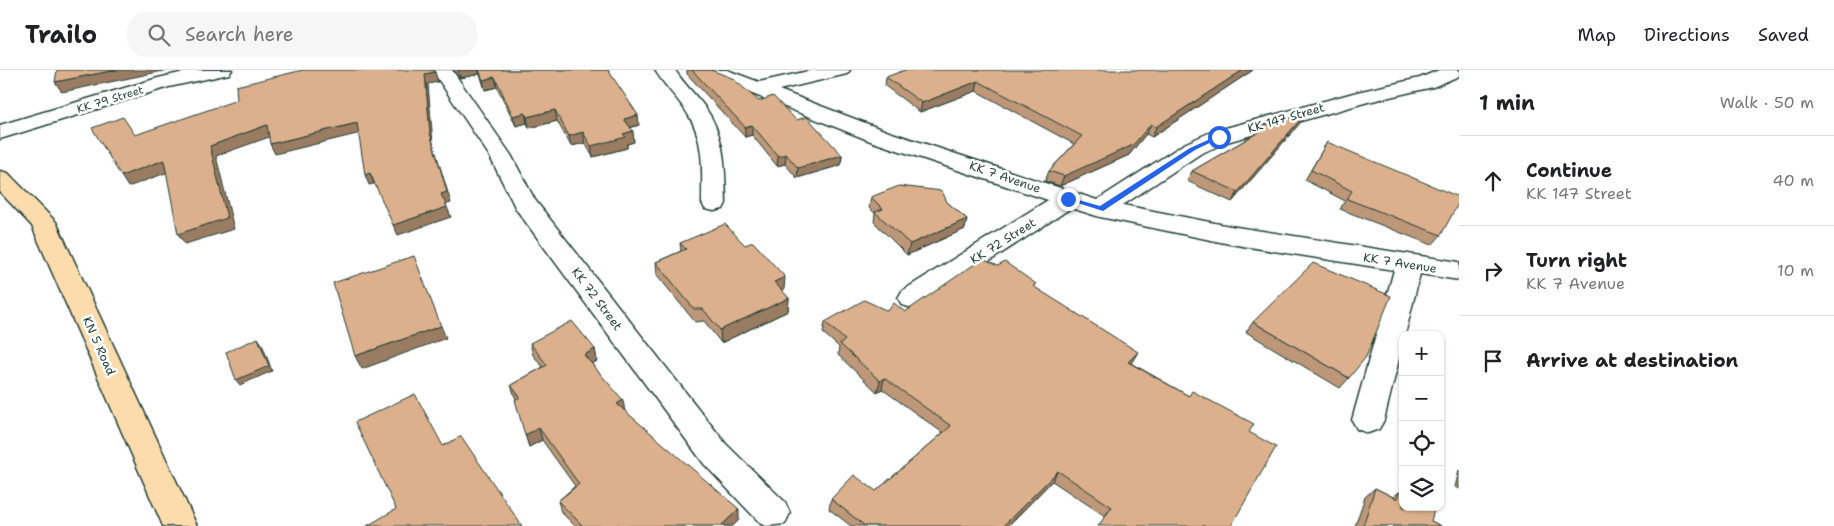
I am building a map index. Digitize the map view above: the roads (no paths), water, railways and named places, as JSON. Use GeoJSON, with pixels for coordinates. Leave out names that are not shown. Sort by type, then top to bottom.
{"type":"FeatureCollection","features":[{"type":"Feature","properties":{"kind":"main road","name":"KN 5 Road"},"geometry":{"type":"LineString","coordinates":[[0,178],[43,222],[180,526]]}},
{"type":"Feature","properties":{"kind":"street","name":"KK 79 Street"},"geometry":{"type":"LineString","coordinates":[[0,132],[165,82],[222,70]]}},
{"type":"Feature","properties":{"kind":"street","name":"KK 72 Street"},"geometry":{"type":"LineString","coordinates":[[442,70],[500,155],[525,203],[715,454],[773,513]]}},
{"type":"Feature","properties":{"kind":"street"},"geometry":{"type":"LineString","coordinates":[[665,70],[700,116],[709,135],[713,149],[714,203]]}},
{"type":"Feature","properties":{"kind":"street","name":"KK 7 Avenue"},"geometry":{"type":"LineString","coordinates":[[709,70],[881,137],[1100,209],[1230,235],[1409,265],[1459,271]]}},
{"type":"Feature","properties":{"kind":"street"},"geometry":{"type":"LineString","coordinates":[[757,89],[840,70]]}},
{"type":"Feature","properties":{"kind":"street","name":"KK 147 Street"},"geometry":{"type":"LineString","coordinates":[[1100,209],[1192,149],[1219,137],[1364,96],[1426,83],[1457,70]]}},
{"type":"Feature","properties":{"kind":"street","name":"KK 72 Street"},"geometry":{"type":"LineString","coordinates":[[912,298],[1068,199]]}},
{"type":"Feature","properties":{"kind":"street"},"geometry":{"type":"LineString","coordinates":[[1368,420],[1409,265]]}}]}
